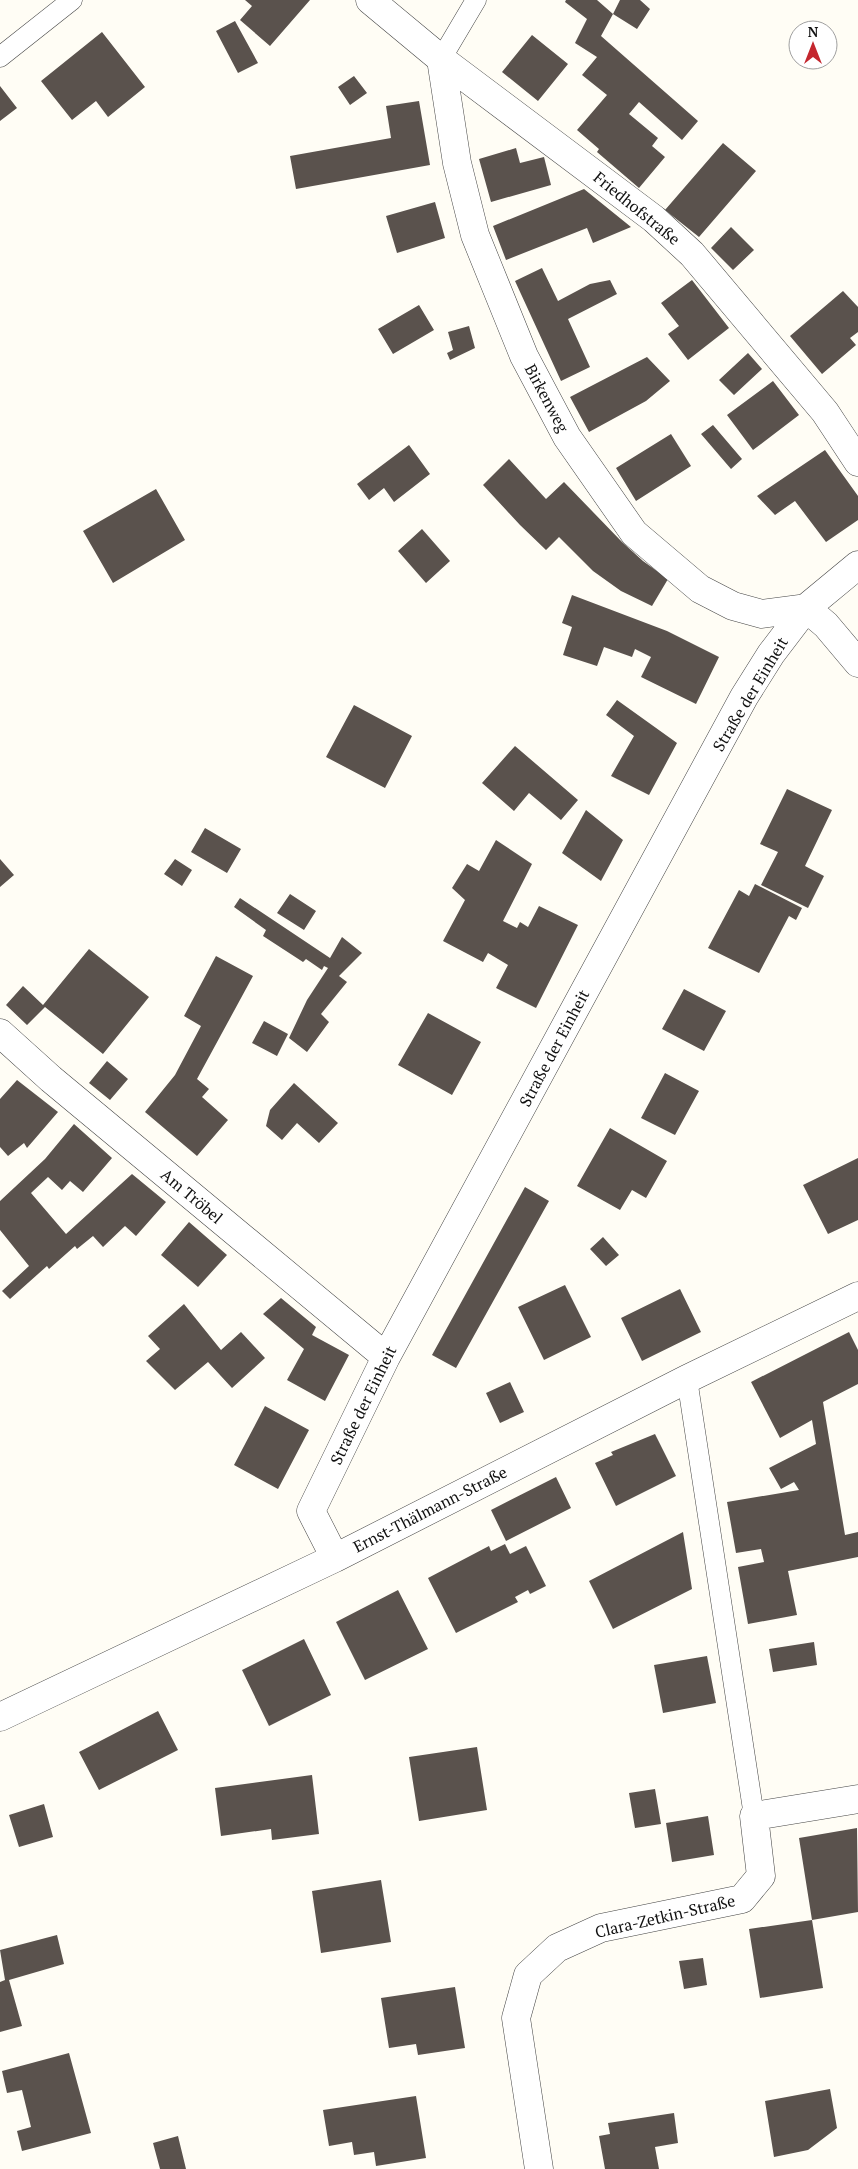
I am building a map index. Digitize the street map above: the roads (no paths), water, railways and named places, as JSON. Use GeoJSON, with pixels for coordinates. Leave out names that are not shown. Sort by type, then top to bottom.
{"type":"FeatureCollection","features":[{"type":"Feature","properties":{"kind":"street","name":"Friedhofstraße"},"geometry":{"type":"LineString","coordinates":[[370,0],[441,59],[654,219],[692,254],[825,412],[858,462]]}},
{"type":"Feature","properties":{"kind":"street","name":"Birkenweg"},"geometry":{"type":"LineString","coordinates":[[441,59],[457,164],[475,235],[524,356],[572,444],[634,532],[700,589],[734,606],[762,614],[806,608]]}},
{"type":"Feature","properties":{"kind":"street","name":"Straße der Einheit"},"geometry":{"type":"LineString","coordinates":[[335,1558],[311,1511],[386,1356],[744,697],[771,654],[806,608],[858,565]]}},
{"type":"Feature","properties":{"kind":"street"},"geometry":{"type":"LineString","coordinates":[[806,608],[826,625],[858,663]]}},
{"type":"Feature","properties":{"kind":"street","name":"Am Tröbel"},"geometry":{"type":"LineString","coordinates":[[0,1033],[51,1079],[386,1356]]}},
{"type":"Feature","properties":{"kind":"street","name":"Ernst-Thälmann-Straße"},"geometry":{"type":"LineString","coordinates":[[0,1717],[335,1558],[687,1379],[858,1296]]}},
{"type":"Feature","properties":{"kind":"street"},"geometry":{"type":"LineString","coordinates":[[754,1816],[858,1799]]}},
{"type":"Feature","properties":{"kind":"street","name":"Clara-Zetkin-Straße"},"geometry":{"type":"LineString","coordinates":[[539,2169],[516,2018],[528,1976],[557,1948],[601,1928],[742,1899],[761,1876],[754,1816]]}},
{"type":"Feature","properties":{"kind":"lane"},"geometry":{"type":"LineString","coordinates":[[0,57],[72,0]]}},
{"type":"Feature","properties":{"kind":"lane"},"geometry":{"type":"LineString","coordinates":[[441,59],[476,0]]}},
{"type":"Feature","properties":{"kind":"lane"},"geometry":{"type":"LineString","coordinates":[[687,1379],[754,1816]]}}]}
